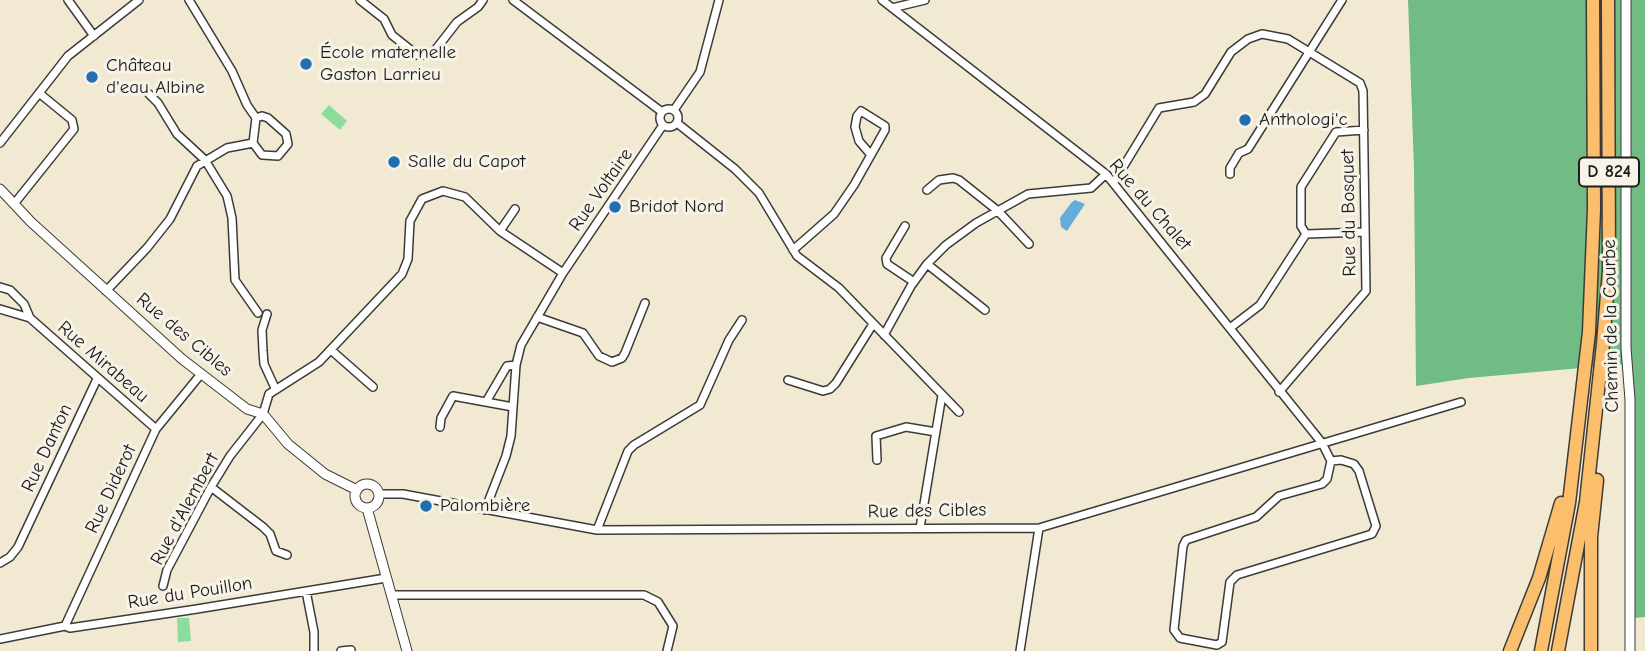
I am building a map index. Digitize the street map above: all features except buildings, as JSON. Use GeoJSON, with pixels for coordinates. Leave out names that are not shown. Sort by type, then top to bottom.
{"type":"FeatureCollection","features":[{"type":"Feature","properties":{"kind":"highway","name":"D 824"},"geometry":{"type":"LineString","coordinates":[[1541,651],[1567,516],[1588,337],[1594,209],[1592,0]]}},
{"type":"Feature","properties":{"kind":"highway","name":"D 824"},"geometry":{"type":"LineString","coordinates":[[1558,651],[1586,502],[1599,394],[1609,270],[1608,0]]}},
{"type":"Feature","properties":{"kind":"highway"},"geometry":{"type":"LineString","coordinates":[[1591,651],[1591,537],[1608,370],[1609,270]]}},
{"type":"Feature","properties":{"kind":"highway"},"geometry":{"type":"LineString","coordinates":[[1510,651],[1539,578],[1558,517],[1588,337]]}},
{"type":"Feature","properties":{"kind":"street"},"geometry":{"type":"LineString","coordinates":[[68,0],[94,36]]}},
{"type":"Feature","properties":{"kind":"street"},"geometry":{"type":"LineString","coordinates":[[0,144],[68,56],[139,0]]}},
{"type":"Feature","properties":{"kind":"street"},"geometry":{"type":"LineString","coordinates":[[189,0],[232,71],[247,105],[256,118],[253,143],[262,155],[278,156],[288,144],[286,134],[268,118],[256,118]]}},
{"type":"Feature","properties":{"kind":"street"},"geometry":{"type":"LineString","coordinates":[[360,0],[384,19],[392,35],[417,55],[429,55],[457,22],[478,8],[483,0]]}},
{"type":"Feature","properties":{"kind":"street"},"geometry":{"type":"LineString","coordinates":[[513,0],[662,112]]}},
{"type":"Feature","properties":{"kind":"street"},"geometry":{"type":"LineString","coordinates":[[674,110],[700,72],[719,0]]}},
{"type":"Feature","properties":{"kind":"street","name":"Rue du Chalet"},"geometry":{"type":"LineString","coordinates":[[882,0],[1070,144],[1114,182],[1322,443],[1331,461]]}},
{"type":"Feature","properties":{"kind":"street"},"geometry":{"type":"LineString","coordinates":[[892,8],[925,0]]}},
{"type":"Feature","properties":{"kind":"street"},"geometry":{"type":"LineString","coordinates":[[1230,174],[1230,168],[1239,153],[1248,149],[1342,0]]}},
{"type":"Feature","properties":{"kind":"street","name":"Chemin de la Courbe"},"geometry":{"type":"LineString","coordinates":[[1626,0],[1626,348],[1630,400],[1630,651]]}},
{"type":"Feature","properties":{"kind":"street","name":"Rue du Bosquet"},"geometry":{"type":"LineString","coordinates":[[1114,182],[1159,108],[1194,102],[1205,94],[1231,52],[1248,39],[1262,34],[1288,38],[1360,83],[1363,92],[1366,291],[1279,391]]}},
{"type":"Feature","properties":{"kind":"street"},"geometry":{"type":"LineString","coordinates":[[14,204],[74,129],[72,120],[39,93]]}},
{"type":"Feature","properties":{"kind":"street"},"geometry":{"type":"LineString","coordinates":[[149,94],[158,103],[177,134],[205,160],[227,196],[232,218],[235,280],[258,313]]}},
{"type":"Feature","properties":{"kind":"street"},"geometry":{"type":"LineString","coordinates":[[674,110],[678,116],[677,123],[670,127],[663,125],[660,118],[662,112],[674,110]]}},
{"type":"Feature","properties":{"kind":"street"},"geometry":{"type":"LineString","coordinates":[[793,250],[834,214],[871,155],[885,130],[885,126],[861,111],[855,127],[859,141],[871,155]]}},
{"type":"Feature","properties":{"kind":"street"},"geometry":{"type":"LineString","coordinates":[[677,123],[735,169],[759,193],[797,256],[839,288],[959,412]]}},
{"type":"Feature","properties":{"kind":"street","name":"Rue Voltaire"},"geometry":{"type":"LineString","coordinates":[[485,510],[511,436],[516,365],[521,345],[563,273],[663,125]]}},
{"type":"Feature","properties":{"kind":"street"},"geometry":{"type":"LineString","coordinates":[[1306,234],[1301,226],[1301,187],[1336,132],[1364,130]]}},
{"type":"Feature","properties":{"kind":"street"},"geometry":{"type":"LineString","coordinates":[[106,291],[170,219],[188,179],[197,166],[227,148],[253,143]]}},
{"type":"Feature","properties":{"kind":"street"},"geometry":{"type":"LineString","coordinates":[[884,335],[927,264],[946,245],[976,223],[1028,194],[1091,188],[1106,174]]}},
{"type":"Feature","properties":{"kind":"street"},"geometry":{"type":"LineString","coordinates":[[927,190],[939,180],[953,178],[998,211],[1029,244]]}},
{"type":"Feature","properties":{"kind":"street","name":"Rue des Cibles"},"geometry":{"type":"LineString","coordinates":[[0,189],[106,291],[201,374],[247,409],[263,414],[288,444],[311,464],[325,474],[357,489]]}},
{"type":"Feature","properties":{"kind":"street"},"geometry":{"type":"LineString","coordinates":[[267,314],[262,330],[264,364],[275,388],[319,362],[402,274],[408,259],[410,220],[422,199],[443,191],[465,197],[499,231],[563,273]]}},
{"type":"Feature","properties":{"kind":"street"},"geometry":{"type":"LineString","coordinates":[[499,231],[515,209]]}},
{"type":"Feature","properties":{"kind":"street"},"geometry":{"type":"LineString","coordinates":[[905,226],[886,258],[887,264],[914,282]]}},
{"type":"Feature","properties":{"kind":"street"},"geometry":{"type":"LineString","coordinates":[[1306,234],[1365,232]]}},
{"type":"Feature","properties":{"kind":"street"},"geometry":{"type":"LineString","coordinates":[[1230,328],[1260,305],[1306,234]]}},
{"type":"Feature","properties":{"kind":"street"},"geometry":{"type":"LineString","coordinates":[[927,264],[985,310]]}},
{"type":"Feature","properties":{"kind":"street","name":"Rue Mirabeau"},"geometry":{"type":"LineString","coordinates":[[0,287],[10,290],[24,304],[30,318],[156,429]]}},
{"type":"Feature","properties":{"kind":"street"},"geometry":{"type":"LineString","coordinates":[[537,317],[583,333],[599,356],[612,362],[622,358],[625,353],[646,303]]}},
{"type":"Feature","properties":{"kind":"street","name":"Rue Mirabeau"},"geometry":{"type":"LineString","coordinates":[[0,309],[30,318]]}},
{"type":"Feature","properties":{"kind":"street"},"geometry":{"type":"LineString","coordinates":[[597,530],[628,451],[700,405],[729,340],[742,320]]}},
{"type":"Feature","properties":{"kind":"street"},"geometry":{"type":"LineString","coordinates":[[788,380],[823,391],[830,389],[873,324]]}},
{"type":"Feature","properties":{"kind":"street"},"geometry":{"type":"LineString","coordinates":[[331,350],[373,387]]}},
{"type":"Feature","properties":{"kind":"street","name":"Rue Voltaire"},"geometry":{"type":"LineString","coordinates":[[486,402],[507,366],[516,365]]}},
{"type":"Feature","properties":{"kind":"street","name":"Rue Diderot"},"geometry":{"type":"LineString","coordinates":[[65,626],[156,429],[201,374]]}},
{"type":"Feature","properties":{"kind":"street","name":"Rue Danton"},"geometry":{"type":"LineString","coordinates":[[0,563],[10,557],[18,547],[97,379]]}},
{"type":"Feature","properties":{"kind":"street","name":"Rue d'Alembert"},"geometry":{"type":"LineString","coordinates":[[163,586],[167,570],[211,487],[230,456],[263,414],[268,396],[275,388]]}},
{"type":"Feature","properties":{"kind":"street"},"geometry":{"type":"LineString","coordinates":[[919,528],[942,395]]}},
{"type":"Feature","properties":{"kind":"street"},"geometry":{"type":"LineString","coordinates":[[440,427],[441,418],[453,396],[513,407]]}},
{"type":"Feature","properties":{"kind":"street","name":"Rue des Cibles"},"geometry":{"type":"LineString","coordinates":[[379,494],[402,494],[597,530],[1038,528],[1461,402]]}},
{"type":"Feature","properties":{"kind":"street"},"geometry":{"type":"LineString","coordinates":[[877,460],[876,436],[906,427],[936,432]]}},
{"type":"Feature","properties":{"kind":"street"},"geometry":{"type":"LineString","coordinates":[[1341,460],[1354,464],[1359,471],[1376,526],[1372,534],[1237,575],[1230,582],[1222,642],[1217,645],[1180,638],[1174,630],[1183,546],[1186,540],[1256,517],[1279,496],[1322,484],[1327,479],[1331,461],[1341,460]]}},
{"type":"Feature","properties":{"kind":"street"},"geometry":{"type":"LineString","coordinates":[[367,508],[377,502],[379,494],[370,485],[363,485],[357,489],[356,502],[367,508],[407,651]]}},
{"type":"Feature","properties":{"kind":"street"},"geometry":{"type":"LineString","coordinates":[[211,487],[263,527],[270,534],[276,551],[287,555]]}},
{"type":"Feature","properties":{"kind":"street"},"geometry":{"type":"LineString","coordinates":[[1020,651],[1038,528]]}},
{"type":"Feature","properties":{"kind":"street","name":"Rue du Pouillon"},"geometry":{"type":"LineString","coordinates":[[0,639],[65,626],[70,628],[386,578]]}},
{"type":"Feature","properties":{"kind":"street"},"geometry":{"type":"LineString","coordinates":[[306,591],[314,632],[314,651]]}},
{"type":"Feature","properties":{"kind":"street"},"geometry":{"type":"LineString","coordinates":[[392,595],[643,595],[658,602],[673,626],[667,651]]}},
{"type":"Feature","properties":{"kind":"street"},"geometry":{"type":"LineString","coordinates":[[341,651],[351,650]]}},
{"type":"Feature","properties":{"kind":"green space"},"geometry":{"type":"Polygon","coordinates":[[[1408,0],[1645,0],[1645,617],[1635,618],[1628,484],[1626,364],[1469,378],[1416,386],[1414,169],[1408,0]]]}},
{"type":"Feature","properties":{"kind":"green space"},"geometry":{"type":"Polygon","coordinates":[[[329,105],[347,121],[340,130],[321,114],[329,105]]]}},
{"type":"Feature","properties":{"kind":"green space"},"geometry":{"type":"Polygon","coordinates":[[[177,618],[189,618],[191,641],[178,642],[177,618]]]}},
{"type":"Feature","properties":{"kind":"water"},"geometry":{"type":"Polygon","coordinates":[[[1075,200],[1085,204],[1067,231],[1061,227],[1060,218],[1075,200]]]}},
{"type":"Feature","properties":{"kind":"place","name":"École maternelle Gaston Larrieu"},"geometry":{"type":"Point","coordinates":[306,64]}},
{"type":"Feature","properties":{"kind":"place","name":"Château d'eau Albine"},"geometry":{"type":"Point","coordinates":[92,77]}},
{"type":"Feature","properties":{"kind":"place","name":"Anthologi'c"},"geometry":{"type":"Point","coordinates":[1245,120]}},
{"type":"Feature","properties":{"kind":"place","name":"Salle du Capot"},"geometry":{"type":"Point","coordinates":[394,162]}},
{"type":"Feature","properties":{"kind":"place","name":"Bridot Nord"},"geometry":{"type":"Point","coordinates":[615,207]}},
{"type":"Feature","properties":{"kind":"place","name":"Palombière"},"geometry":{"type":"Point","coordinates":[426,506]}}]}
